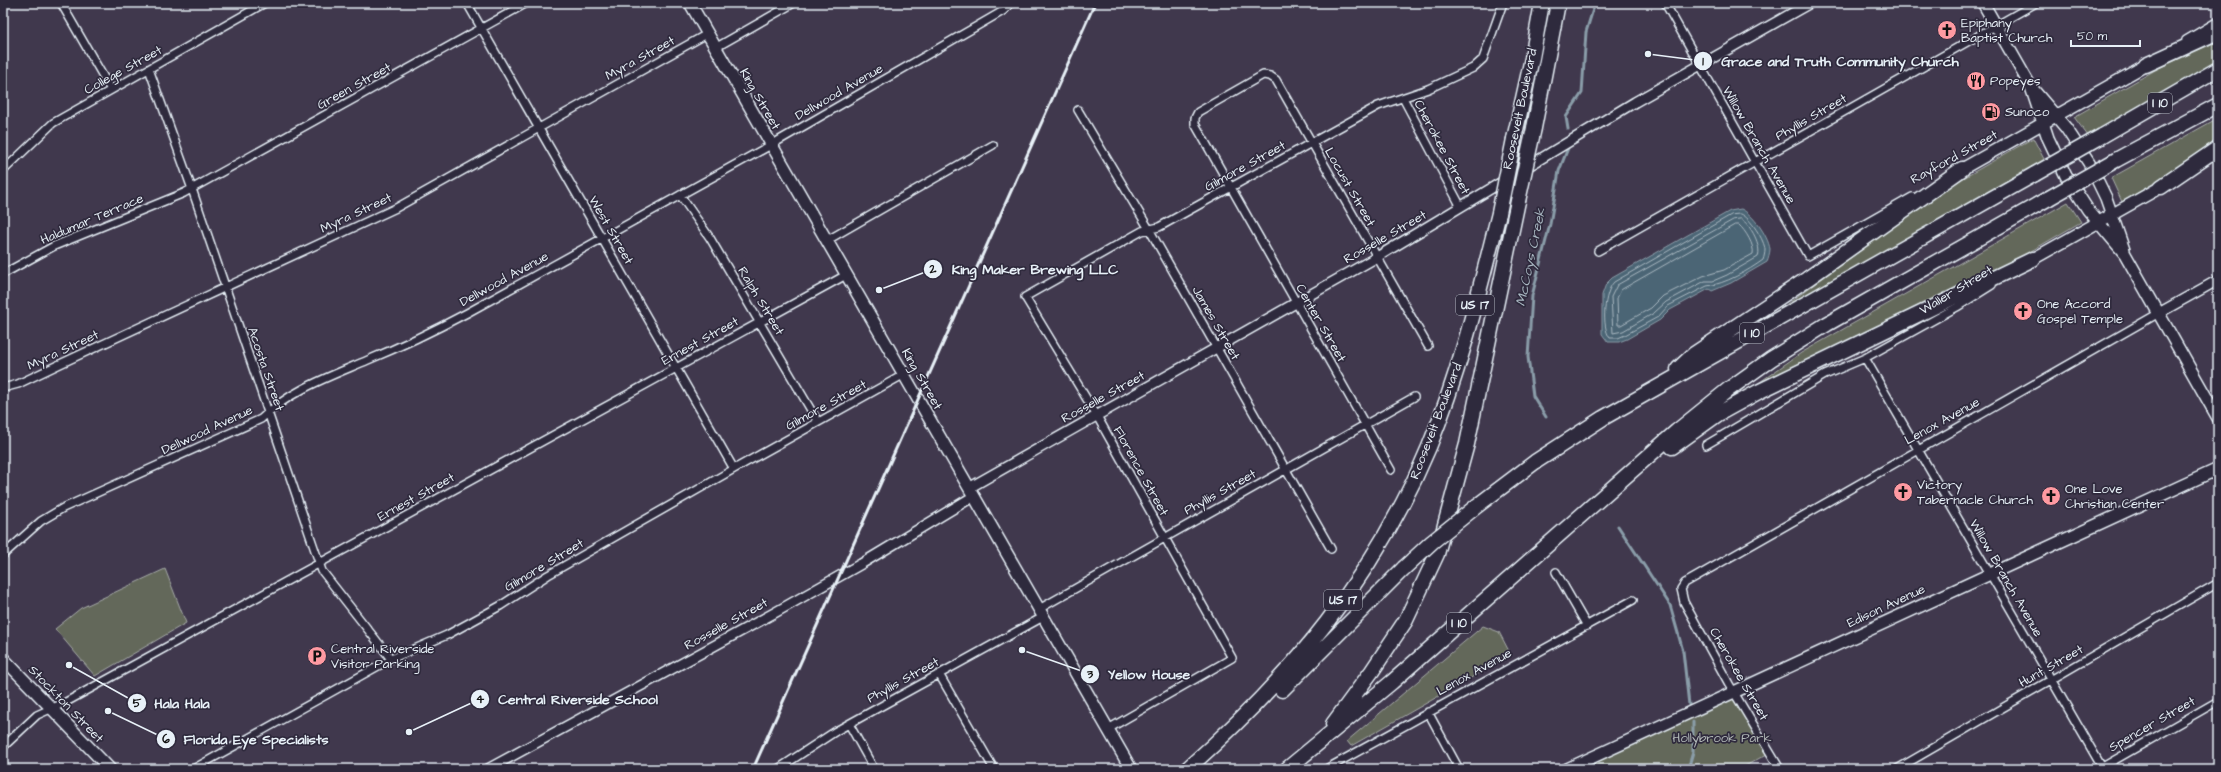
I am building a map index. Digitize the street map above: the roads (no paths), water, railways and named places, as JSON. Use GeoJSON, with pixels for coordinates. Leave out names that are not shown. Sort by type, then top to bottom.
{"type":"FeatureCollection","features":[{"type":"Feature","properties":{"kind":"highway","name":"Roosevelt Boulevard"},"geometry":{"type":"LineString","coordinates":[[1188,769],[1245,716],[1290,668],[1336,610],[1387,533],[1429,447],[1448,396],[1476,302],[1499,212],[1532,58],[1542,3]]}},
{"type":"Feature","properties":{"kind":"highway","name":"Roosevelt Boulevard"},"geometry":{"type":"LineString","coordinates":[[1313,747],[1372,671],[1406,620],[1437,554],[1467,444],[1534,128],[1558,3]]}},
{"type":"Feature","properties":{"kind":"highway"},"geometry":{"type":"LineString","coordinates":[[2146,65],[2218,32]]}},
{"type":"Feature","properties":{"kind":"highway","name":"I 10"},"geometry":{"type":"LineString","coordinates":[[1191,769],[1225,742],[1274,698],[1404,568],[1442,534],[1535,462],[1603,418],[1658,386],[2035,174],[2218,69]]}},
{"type":"Feature","properties":{"kind":"highway","name":"I 10"},"geometry":{"type":"LineString","coordinates":[[1287,769],[1392,682],[1703,408],[1771,359],[1827,324],[2116,160],[2218,105]]}},
{"type":"Feature","properties":{"kind":"highway"},"geometry":{"type":"LineString","coordinates":[[2160,187],[2218,148]]}},
{"type":"Feature","properties":{"kind":"highway"},"geometry":{"type":"LineString","coordinates":[[1658,386],[1694,354],[1807,279],[1962,169]]}},
{"type":"Feature","properties":{"kind":"highway"},"geometry":{"type":"LineString","coordinates":[[1603,496],[1692,432],[1758,392],[2032,259]]}},
{"type":"Feature","properties":{"kind":"main road","name":"King Street"},"geometry":{"type":"LineString","coordinates":[[690,3],[903,376],[972,492],[1131,769]]}},
{"type":"Feature","properties":{"kind":"main road"},"geometry":{"type":"LineString","coordinates":[[1982,3],[2031,86],[2056,115],[2089,163],[2112,214],[2125,254]]}},
{"type":"Feature","properties":{"kind":"main road","name":"Rayford Street"},"geometry":{"type":"LineString","coordinates":[[1962,169],[2146,65]]}},
{"type":"Feature","properties":{"kind":"main road"},"geometry":{"type":"LineString","coordinates":[[2031,86],[2042,124],[2066,176],[2098,222],[2125,254],[2216,411]]}},
{"type":"Feature","properties":{"kind":"main road","name":"Waller Street"},"geometry":{"type":"LineString","coordinates":[[2032,259],[2160,187]]}},
{"type":"Feature","properties":{"kind":"main road","name":"Edison Avenue"},"geometry":{"type":"LineString","coordinates":[[1567,769],[2218,469]]}},
{"type":"Feature","properties":{"kind":"main road","name":"Stockton Street"},"geometry":{"type":"LineString","coordinates":[[3,658],[110,769]]}},
{"type":"Feature","properties":{"kind":"street"},"geometry":{"type":"LineString","coordinates":[[61,3],[111,90]]}},
{"type":"Feature","properties":{"kind":"street","name":"College Street"},"geometry":{"type":"LineString","coordinates":[[3,171],[53,123],[265,3]]}},
{"type":"Feature","properties":{"kind":"street","name":"West Street"},"geometry":{"type":"LineString","coordinates":[[467,3],[734,469]]}},
{"type":"Feature","properties":{"kind":"street","name":"Green Street"},"geometry":{"type":"LineString","coordinates":[[192,189],[528,3]]}},
{"type":"Feature","properties":{"kind":"street"},"geometry":{"type":"LineString","coordinates":[[715,48],[794,3]]}},
{"type":"Feature","properties":{"kind":"street","name":"Gilmore Street"},"geometry":{"type":"LineString","coordinates":[[1025,297],[1142,231],[1159,227],[1378,106],[1435,86],[1473,68],[1480,63],[1503,3]]}},
{"type":"Feature","properties":{"kind":"street","name":"Willow Branch Avenue"},"geometry":{"type":"LineString","coordinates":[[1665,3],[1808,256]]}},
{"type":"Feature","properties":{"kind":"street","name":"Rosselle Street"},"geometry":{"type":"LineString","coordinates":[[493,768],[776,612],[1097,416],[1296,304],[1635,102],[1810,3]]}},
{"type":"Feature","properties":{"kind":"street","name":"Phyllis Street"},"geometry":{"type":"LineString","coordinates":[[1598,251],[2036,3]]}},
{"type":"Feature","properties":{"kind":"street","name":"Dellwood Avenue"},"geometry":{"type":"LineString","coordinates":[[3,556],[46,518],[261,419],[277,404],[316,383],[422,337],[771,145],[1011,4]]}},
{"type":"Feature","properties":{"kind":"street","name":"Rayford Street"},"geometry":{"type":"LineString","coordinates":[[2146,65],[2218,21]]}},
{"type":"Feature","properties":{"kind":"street","name":"Myra Street"},"geometry":{"type":"LineString","coordinates":[[3,388],[18,384],[396,208],[707,34]]}},
{"type":"Feature","properties":{"kind":"street","name":"Acosta Street"},"geometry":{"type":"LineString","coordinates":[[149,69],[269,411],[322,572],[392,659]]}},
{"type":"Feature","properties":{"kind":"street","name":"Center Street"},"geometry":{"type":"LineString","coordinates":[[1276,80],[1270,76],[1263,76],[1198,112],[1194,118],[1195,124],[1391,470]]}},
{"type":"Feature","properties":{"kind":"street","name":"Locust Street"},"geometry":{"type":"LineString","coordinates":[[1276,80],[1428,346]]}},
{"type":"Feature","properties":{"kind":"street","name":"Cherokee Street"},"geometry":{"type":"LineString","coordinates":[[1402,98],[1461,207]]}},
{"type":"Feature","properties":{"kind":"street","name":"James Street"},"geometry":{"type":"LineString","coordinates":[[1078,110],[1149,229],[1331,549]]}},
{"type":"Feature","properties":{"kind":"street"},"geometry":{"type":"LineString","coordinates":[[826,241],[993,145]]}},
{"type":"Feature","properties":{"kind":"street","name":"Waller Street"},"geometry":{"type":"LineString","coordinates":[[2160,187],[2218,157]]}},
{"type":"Feature","properties":{"kind":"street","name":"Rayford Street"},"geometry":{"type":"LineString","coordinates":[[1808,256],[1962,169]]}},
{"type":"Feature","properties":{"kind":"street","name":"Haldumar Terrace"},"geometry":{"type":"LineString","coordinates":[[3,274],[54,246],[192,189]]}},
{"type":"Feature","properties":{"kind":"street","name":"Ralph Street"},"geometry":{"type":"LineString","coordinates":[[680,195],[710,238],[818,422]]}},
{"type":"Feature","properties":{"kind":"street","name":"Waller Street"},"geometry":{"type":"LineString","coordinates":[[1706,445],[1825,375],[1865,358],[1962,305],[2032,259]]}},
{"type":"Feature","properties":{"kind":"street","name":"Ernest Street"},"geometry":{"type":"LineString","coordinates":[[3,746],[37,715],[52,709],[846,275]]}},
{"type":"Feature","properties":{"kind":"street","name":"Lenox Avenue"},"geometry":{"type":"LineString","coordinates":[[1681,589],[1685,583],[1693,578],[2218,280]]}},
{"type":"Feature","properties":{"kind":"street","name":"Florence Street"},"geometry":{"type":"LineString","coordinates":[[1025,297],[1097,416],[1232,658],[1108,729]]}},
{"type":"Feature","properties":{"kind":"street","name":"Willow Branch Avenue"},"geometry":{"type":"LineString","coordinates":[[1865,358],[2101,768]]}},
{"type":"Feature","properties":{"kind":"street","name":"Gilmore Street"},"geometry":{"type":"LineString","coordinates":[[194,769],[392,659],[447,635],[500,606],[548,575],[734,469],[903,376]]}},
{"type":"Feature","properties":{"kind":"street","name":"Phyllis Street"},"geometry":{"type":"LineString","coordinates":[[778,769],[849,724],[939,674],[1165,537],[1414,397]]}},
{"type":"Feature","properties":{"kind":"street"},"geometry":{"type":"LineString","coordinates":[[1556,572],[1587,626]]}},
{"type":"Feature","properties":{"kind":"street","name":"Hunt Street"},"geometry":{"type":"LineString","coordinates":[[1897,769],[2218,583]]}},
{"type":"Feature","properties":{"kind":"street","name":"Cherokee Street"},"geometry":{"type":"LineString","coordinates":[[1681,589],[1684,602],[1734,692],[1780,769]]}},
{"type":"Feature","properties":{"kind":"street","name":"Lenox Avenue"},"geometry":{"type":"LineString","coordinates":[[1328,768],[1633,600]]}},
{"type":"Feature","properties":{"kind":"street"},"geometry":{"type":"LineString","coordinates":[[939,674],[994,769]]}},
{"type":"Feature","properties":{"kind":"street","name":"Spencer Street"},"geometry":{"type":"LineString","coordinates":[[2101,768],[2218,701]]}},
{"type":"Feature","properties":{"kind":"street"},"geometry":{"type":"LineString","coordinates":[[1428,712],[1459,769]]}},
{"type":"Feature","properties":{"kind":"street"},"geometry":{"type":"LineString","coordinates":[[849,724],[874,769]]}},
{"type":"Feature","properties":{"kind":"water"},"geometry":{"type":"Polygon","coordinates":[[[1741,209],[1755,220],[1769,244],[1770,249],[1767,262],[1731,283],[1712,291],[1709,289],[1670,310],[1660,320],[1627,339],[1619,342],[1608,342],[1602,334],[1602,295],[1606,284],[1612,278],[1730,211],[1741,209]]]}},
{"type":"Feature","properties":{"kind":"waterway","name":"McCoys Creek"},"geometry":{"type":"LineString","coordinates":[[1568,129],[1566,117],[1582,93],[1586,32],[1595,3]]}},
{"type":"Feature","properties":{"kind":"waterway","name":"McCoys Creek"},"geometry":{"type":"LineString","coordinates":[[1546,417],[1533,396],[1528,357],[1532,296],[1550,224],[1559,171],[1568,148]]}},
{"type":"Feature","properties":{"kind":"waterway","name":"McCoys Creek"},"geometry":{"type":"LineString","coordinates":[[1618,526],[1670,605],[1683,651],[1689,705]]}},
{"type":"Feature","properties":{"kind":"waterway","name":"McCoys Creek"},"geometry":{"type":"LineString","coordinates":[[1688,769],[1693,752],[1693,722]]}},
{"type":"Feature","properties":{"kind":"railway"},"geometry":{"type":"LineString","coordinates":[[753,769],[1095,3]]}},
{"type":"Feature","properties":{"kind":"place","name":"Epiphany Baptist Church"},"geometry":{"type":"Point","coordinates":[1947,30]}},
{"type":"Feature","properties":{"kind":"place","name":"Grace and Truth Community Church"},"geometry":{"type":"Point","coordinates":[1648,54]}},
{"type":"Feature","properties":{"kind":"place","name":"Popeyes"},"geometry":{"type":"Point","coordinates":[1976,81]}},
{"type":"Feature","properties":{"kind":"place","name":"Sunoco"},"geometry":{"type":"Point","coordinates":[1991,112]}},
{"type":"Feature","properties":{"kind":"place","name":"King Maker Brewing LLC"},"geometry":{"type":"Point","coordinates":[879,290]}},
{"type":"Feature","properties":{"kind":"place","name":"One Accord Gospel Temple"},"geometry":{"type":"Point","coordinates":[2023,311]}},
{"type":"Feature","properties":{"kind":"place","name":"Victory Tabernacle Church"},"geometry":{"type":"Point","coordinates":[1903,492]}},
{"type":"Feature","properties":{"kind":"place","name":"One Love Christian Center"},"geometry":{"type":"Point","coordinates":[2051,496]}},
{"type":"Feature","properties":{"kind":"place","name":"Yellow House"},"geometry":{"type":"Point","coordinates":[1022,650]}},
{"type":"Feature","properties":{"kind":"place","name":"Central Riverside Visitor Parking"},"geometry":{"type":"Point","coordinates":[317,656]}},
{"type":"Feature","properties":{"kind":"place","name":"Hala Hala"},"geometry":{"type":"Point","coordinates":[69,665]}},
{"type":"Feature","properties":{"kind":"place","name":"Florida Eye Specialists"},"geometry":{"type":"Point","coordinates":[108,711]}},
{"type":"Feature","properties":{"kind":"place","name":"Central Riverside School"},"geometry":{"type":"Point","coordinates":[409,732]}},
{"type":"Feature","properties":{"kind":"park label","name":"Hollybrook Park"},"geometry":{"type":"Point","coordinates":[1722,738]}}]}
